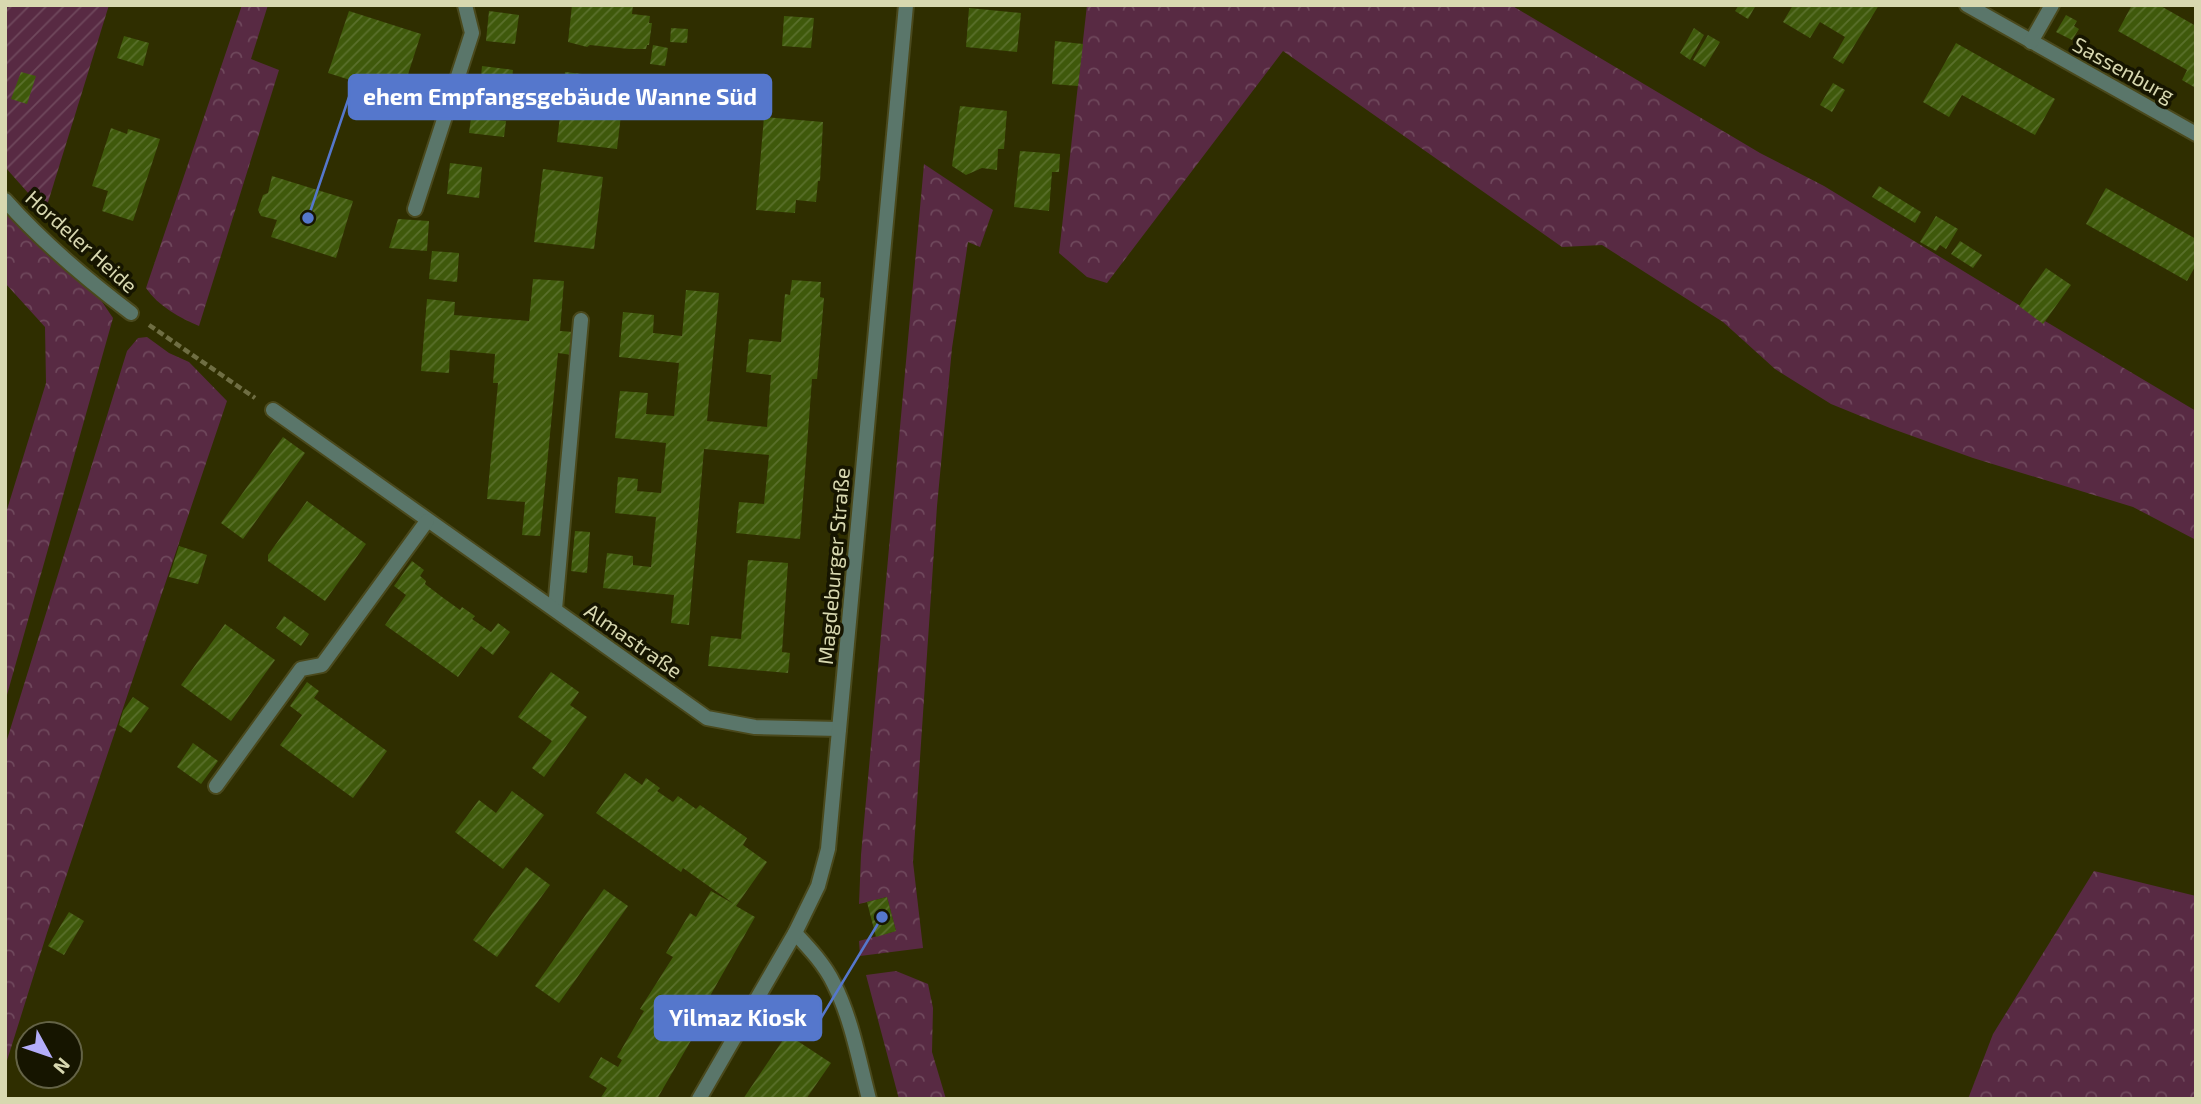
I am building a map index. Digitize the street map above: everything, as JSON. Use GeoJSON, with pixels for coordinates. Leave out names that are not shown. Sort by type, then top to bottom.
{"type":"FeatureCollection","features":[{"type":"Feature","properties":{"kind":"street"},"geometry":{"type":"LineString","coordinates":[[415,209],[472,33],[465,5]]}},
{"type":"Feature","properties":{"kind":"street","name":"Magdeburger Straße"},"geometry":{"type":"LineString","coordinates":[[699,1099],[795,933],[818,886],[828,849],[906,5]]}},
{"type":"Feature","properties":{"kind":"street","name":"Sassenburg"},"geometry":{"type":"LineString","coordinates":[[1966,5],[2196,134]]}},
{"type":"Feature","properties":{"kind":"street"},"geometry":{"type":"LineString","coordinates":[[2031,41],[2052,5]]}},
{"type":"Feature","properties":{"kind":"street","name":"Hordeler Heide"},"geometry":{"type":"LineString","coordinates":[[5,200],[86,278],[131,313]]}},
{"type":"Feature","properties":{"kind":"street"},"geometry":{"type":"LineString","coordinates":[[555,609],[581,320]]}},
{"type":"Feature","properties":{"kind":"street","name":"Almastraße"},"geometry":{"type":"LineString","coordinates":[[273,410],[707,718],[755,727],[839,729]]}},
{"type":"Feature","properties":{"kind":"street"},"geometry":{"type":"LineString","coordinates":[[216,786],[301,669],[322,665],[427,521]]}},
{"type":"Feature","properties":{"kind":"street"},"geometry":{"type":"LineString","coordinates":[[795,933],[819,960],[835,985],[869,1099]]}},
{"type":"Feature","properties":{"kind":"path"},"geometry":{"type":"LineString","coordinates":[[131,313],[273,410]]}},
{"type":"Feature","properties":{"kind":"green space"},"geometry":{"type":"Polygon","coordinates":[[[5,5],[109,5],[45,212],[5,167],[5,5]]]}},
{"type":"Feature","properties":{"kind":"green space"},"geometry":{"type":"Polygon","coordinates":[[[242,5],[268,5],[251,59],[279,70],[199,326],[170,311],[146,288],[242,5]]]}},
{"type":"Feature","properties":{"kind":"green space"},"geometry":{"type":"Polygon","coordinates":[[[1087,5],[1511,5],[1760,153],[1824,186],[2019,305],[2043,323],[2045,321],[2196,411],[2196,540],[2133,507],[1973,458],[1831,404],[1775,369],[1723,322],[1602,245],[1562,247],[1283,51],[1107,283],[1087,277],[1059,253],[1087,5]]]}},
{"type":"Feature","properties":{"kind":"green space"},"geometry":{"type":"Polygon","coordinates":[[[924,164],[993,210],[980,247],[968,242],[952,348],[937,506],[913,862],[923,948],[860,956],[859,941],[896,931],[887,897],[859,904],[861,855],[924,164]]]}},
{"type":"Feature","properties":{"kind":"green space"},"geometry":{"type":"Polygon","coordinates":[[[5,200],[86,278],[113,318],[5,702],[5,516],[46,383],[45,327],[5,283],[5,200]]]}},
{"type":"Feature","properties":{"kind":"green space"},"geometry":{"type":"Polygon","coordinates":[[[147,337],[169,353],[189,362],[227,401],[20,1020],[14,1020],[14,1038],[5,1067],[5,746],[127,351],[138,338],[147,337]]]}},
{"type":"Feature","properties":{"kind":"green space"},"geometry":{"type":"Polygon","coordinates":[[[2094,871],[2196,896],[2196,1099],[1968,1099],[1993,1034],[2094,871]]]}},
{"type":"Feature","properties":{"kind":"green space"},"geometry":{"type":"Polygon","coordinates":[[[896,971],[928,984],[933,1008],[932,1052],[946,1099],[899,1099],[866,975],[896,971]]]}},
{"type":"Feature","properties":{"kind":"building"},"geometry":{"type":"Polygon","coordinates":[[[572,5],[633,5],[632,14],[650,16],[649,23],[652,23],[649,45],[646,49],[629,49],[590,45],[587,47],[568,42],[572,5]]]}},
{"type":"Feature","properties":{"kind":"building"},"geometry":{"type":"Polygon","coordinates":[[[1739,5],[1756,5],[1748,19],[1735,11],[1739,5]]]}},
{"type":"Feature","properties":{"kind":"building"},"geometry":{"type":"Polygon","coordinates":[[[1793,5],[1879,5],[1843,64],[1833,58],[1845,37],[1820,22],[1810,38],[1783,22],[1793,5]]]}},
{"type":"Feature","properties":{"kind":"building"},"geometry":{"type":"Polygon","coordinates":[[[2132,5],[2159,5],[2196,26],[2194,87],[2182,80],[2187,70],[2118,31],[2132,5]]]}},
{"type":"Feature","properties":{"kind":"building"},"geometry":{"type":"Polygon","coordinates":[[[969,8],[1021,13],[1017,52],[966,47],[969,8]]]}},
{"type":"Feature","properties":{"kind":"building"},"geometry":{"type":"Polygon","coordinates":[[[349,11],[421,34],[401,96],[328,73],[349,11]]]}},
{"type":"Feature","properties":{"kind":"building"},"geometry":{"type":"Polygon","coordinates":[[[489,11],[519,15],[515,44],[486,41],[489,11]]]}},
{"type":"Feature","properties":{"kind":"building"},"geometry":{"type":"Polygon","coordinates":[[[2066,15],[2077,21],[2074,26],[2079,29],[2072,40],[2056,32],[2066,15]]]}},
{"type":"Feature","properties":{"kind":"building"},"geometry":{"type":"Polygon","coordinates":[[[784,16],[814,18],[811,48],[782,46],[784,16]]]}},
{"type":"Feature","properties":{"kind":"building"},"geometry":{"type":"Polygon","coordinates":[[[671,28],[688,29],[687,43],[670,42],[671,28]]]}},
{"type":"Feature","properties":{"kind":"building"},"geometry":{"type":"Polygon","coordinates":[[[1694,28],[1704,35],[1690,60],[1680,53],[1694,28]]]}},
{"type":"Feature","properties":{"kind":"building"},"geometry":{"type":"Polygon","coordinates":[[[1708,35],[1720,42],[1705,67],[1693,60],[1708,35]]]}},
{"type":"Feature","properties":{"kind":"building"},"geometry":{"type":"Polygon","coordinates":[[[124,36],[149,43],[143,66],[117,58],[124,36]]]}},
{"type":"Feature","properties":{"kind":"building"},"geometry":{"type":"Polygon","coordinates":[[[1055,41],[1083,44],[1078,86],[1052,84],[1055,41]]]}},
{"type":"Feature","properties":{"kind":"building"},"geometry":{"type":"Polygon","coordinates":[[[1956,43],[2055,99],[2035,135],[1962,95],[1949,117],[1923,102],[1956,43]]]}},
{"type":"Feature","properties":{"kind":"building"},"geometry":{"type":"Polygon","coordinates":[[[653,45],[668,48],[665,66],[650,64],[653,45]]]}},
{"type":"Feature","properties":{"kind":"building"},"geometry":{"type":"Polygon","coordinates":[[[482,66],[513,70],[509,101],[479,98],[482,66]]]}},
{"type":"Feature","properties":{"kind":"building"},"geometry":{"type":"Polygon","coordinates":[[[21,72],[36,76],[27,104],[11,99],[21,72]]]}},
{"type":"Feature","properties":{"kind":"building"},"geometry":{"type":"Polygon","coordinates":[[[565,72],[625,79],[623,95],[647,98],[646,117],[621,115],[617,149],[557,142],[565,72]]]}},
{"type":"Feature","properties":{"kind":"building"},"geometry":{"type":"Polygon","coordinates":[[[1833,83],[1845,90],[1832,112],[1820,105],[1833,83]]]}},
{"type":"Feature","properties":{"kind":"building"},"geometry":{"type":"Polygon","coordinates":[[[960,106],[1007,111],[1004,149],[998,149],[997,170],[982,168],[966,175],[952,166],[960,106]]]}},
{"type":"Feature","properties":{"kind":"building"},"geometry":{"type":"Polygon","coordinates":[[[764,117],[823,122],[820,181],[816,202],[796,200],[795,213],[756,210],[764,117]]]}},
{"type":"Feature","properties":{"kind":"building"},"geometry":{"type":"Polygon","coordinates":[[[471,118],[506,121],[504,137],[469,133],[471,118]]]}},
{"type":"Feature","properties":{"kind":"building"},"geometry":{"type":"Polygon","coordinates":[[[111,128],[127,134],[128,129],[160,139],[133,221],[102,211],[108,191],[92,186],[111,128]]]}},
{"type":"Feature","properties":{"kind":"building"},"geometry":{"type":"Polygon","coordinates":[[[1020,151],[1060,154],[1059,172],[1052,172],[1049,211],[1014,207],[1020,151]]]}},
{"type":"Feature","properties":{"kind":"building"},"geometry":{"type":"Polygon","coordinates":[[[450,163],[482,167],[479,198],[447,194],[450,163]]]}},
{"type":"Feature","properties":{"kind":"building"},"geometry":{"type":"Polygon","coordinates":[[[543,169],[603,177],[594,249],[534,242],[543,169]]]}},
{"type":"Feature","properties":{"kind":"building"},"geometry":{"type":"Polygon","coordinates":[[[272,176],[353,201],[336,258],[271,237],[277,220],[261,216],[258,210],[263,195],[268,193],[272,176]]]}},
{"type":"Feature","properties":{"kind":"building"},"geometry":{"type":"Polygon","coordinates":[[[1879,186],[1921,212],[1915,223],[1872,197],[1879,186]]]}},
{"type":"Feature","properties":{"kind":"building"},"geometry":{"type":"Polygon","coordinates":[[[2106,188],[2196,239],[2196,265],[2187,281],[2086,224],[2106,188]]]}},
{"type":"Feature","properties":{"kind":"building"},"geometry":{"type":"Polygon","coordinates":[[[1936,216],[1958,229],[1946,249],[1940,245],[1936,251],[1920,242],[1936,216]]]}},
{"type":"Feature","properties":{"kind":"building"},"geometry":{"type":"Polygon","coordinates":[[[398,219],[429,221],[427,251],[389,248],[398,219]]]}},
{"type":"Feature","properties":{"kind":"building"},"geometry":{"type":"Polygon","coordinates":[[[1960,241],[1982,255],[1973,268],[1951,254],[1960,241]]]}},
{"type":"Feature","properties":{"kind":"building"},"geometry":{"type":"Polygon","coordinates":[[[432,251],[459,253],[457,282],[429,279],[432,251]]]}},
{"type":"Feature","properties":{"kind":"building"},"geometry":{"type":"Polygon","coordinates":[[[2046,268],[2071,285],[2043,324],[2019,306],[2046,268]]]}},
{"type":"Feature","properties":{"kind":"building"},"geometry":{"type":"Polygon","coordinates":[[[533,279],[564,281],[560,331],[574,332],[572,355],[558,353],[540,536],[522,535],[525,502],[487,499],[498,383],[493,383],[495,354],[450,350],[449,373],[421,371],[427,299],[455,302],[454,315],[529,321],[533,279]]]}},
{"type":"Feature","properties":{"kind":"building"},"geometry":{"type":"Polygon","coordinates":[[[792,280],[821,282],[820,297],[824,298],[817,379],[812,379],[800,539],[736,533],[739,502],[764,504],[769,455],[704,449],[689,625],[671,623],[674,595],[603,588],[607,553],[633,556],[633,565],[651,567],[656,517],[615,513],[618,477],[638,479],[637,491],[661,493],[666,443],[615,438],[620,391],[648,393],[646,414],[674,416],[679,363],[619,357],[623,312],[654,315],[653,333],[682,336],[686,290],[719,293],[707,421],[767,427],[771,375],[746,372],[749,339],[781,342],[785,294],[790,295],[792,280]]]}},
{"type":"Feature","properties":{"kind":"building"},"geometry":{"type":"Polygon","coordinates":[[[283,437],[305,453],[243,539],[221,523],[283,437]]]}},
{"type":"Feature","properties":{"kind":"building"},"geometry":{"type":"Polygon","coordinates":[[[307,501],[366,544],[325,601],[268,561],[268,555],[307,501]]]}},
{"type":"Feature","properties":{"kind":"building"},"geometry":{"type":"Polygon","coordinates":[[[575,531],[590,532],[587,573],[571,571],[575,531]]]}},
{"type":"Feature","properties":{"kind":"building"},"geometry":{"type":"Polygon","coordinates":[[[179,546],[207,555],[198,584],[169,577],[179,546]]]}},
{"type":"Feature","properties":{"kind":"building"},"geometry":{"type":"Polygon","coordinates":[[[748,560],[788,563],[782,652],[790,653],[788,673],[708,666],[711,636],[741,639],[748,560]]]}},
{"type":"Feature","properties":{"kind":"building"},"geometry":{"type":"Polygon","coordinates":[[[412,561],[424,570],[420,576],[426,581],[425,584],[460,610],[462,607],[475,616],[472,619],[491,632],[498,623],[510,632],[493,655],[481,646],[458,677],[385,625],[406,595],[394,586],[412,561]]]}},
{"type":"Feature","properties":{"kind":"building"},"geometry":{"type":"Polygon","coordinates":[[[284,616],[309,634],[301,646],[276,628],[284,616]]]}},
{"type":"Feature","properties":{"kind":"building"},"geometry":{"type":"Polygon","coordinates":[[[225,624],[275,660],[231,721],[181,685],[225,624]]]}},
{"type":"Feature","properties":{"kind":"building"},"geometry":{"type":"Polygon","coordinates":[[[551,672],[579,692],[570,705],[587,717],[544,777],[532,768],[552,741],[518,717],[551,672]]]}},
{"type":"Feature","properties":{"kind":"building"},"geometry":{"type":"Polygon","coordinates":[[[307,682],[319,691],[314,698],[387,751],[353,798],[280,745],[302,715],[290,706],[307,682]]]}},
{"type":"Feature","properties":{"kind":"building"},"geometry":{"type":"Polygon","coordinates":[[[133,697],[149,708],[131,733],[119,725],[123,711],[133,697]]]}},
{"type":"Feature","properties":{"kind":"building"},"geometry":{"type":"Polygon","coordinates":[[[193,743],[218,761],[201,784],[177,767],[193,743]]]}},
{"type":"Feature","properties":{"kind":"building"},"geometry":{"type":"Polygon","coordinates":[[[625,773],[642,785],[646,778],[660,788],[657,791],[673,802],[678,796],[696,809],[700,805],[747,838],[743,845],[767,862],[736,906],[755,917],[702,1010],[707,1013],[657,1099],[600,1099],[607,1088],[589,1077],[601,1057],[618,1067],[622,1060],[617,1057],[644,1011],[640,1009],[673,957],[666,953],[690,913],[696,917],[711,891],[734,904],[683,868],[681,872],[596,813],[625,773]]]}},
{"type":"Feature","properties":{"kind":"building"},"geometry":{"type":"Polygon","coordinates":[[[512,791],[544,815],[503,869],[455,832],[479,800],[496,813],[512,791]]]}},
{"type":"Feature","properties":{"kind":"building"},"geometry":{"type":"Polygon","coordinates":[[[526,867],[550,885],[497,957],[473,940],[526,867]]]}},
{"type":"Feature","properties":{"kind":"building"},"geometry":{"type":"Polygon","coordinates":[[[604,889],[628,906],[559,1003],[535,986],[604,889]]]}},
{"type":"Feature","properties":{"kind":"building"},"geometry":{"type":"Polygon","coordinates":[[[887,897],[896,931],[876,937],[867,902],[887,897]]]}},
{"type":"Feature","properties":{"kind":"building"},"geometry":{"type":"Polygon","coordinates":[[[69,912],[84,921],[64,955],[48,946],[69,912]]]}},
{"type":"Feature","properties":{"kind":"building"},"geometry":{"type":"Polygon","coordinates":[[[787,1034],[831,1063],[806,1099],[743,1099],[787,1034]]]}},
{"type":"Feature","properties":{"kind":"place","name":"ehem Empfangsgebäude Wanne Süd"},"geometry":{"type":"Point","coordinates":[308,218]}},
{"type":"Feature","properties":{"kind":"place","name":"Yilmaz Kiosk"},"geometry":{"type":"Point","coordinates":[882,917]}}]}
